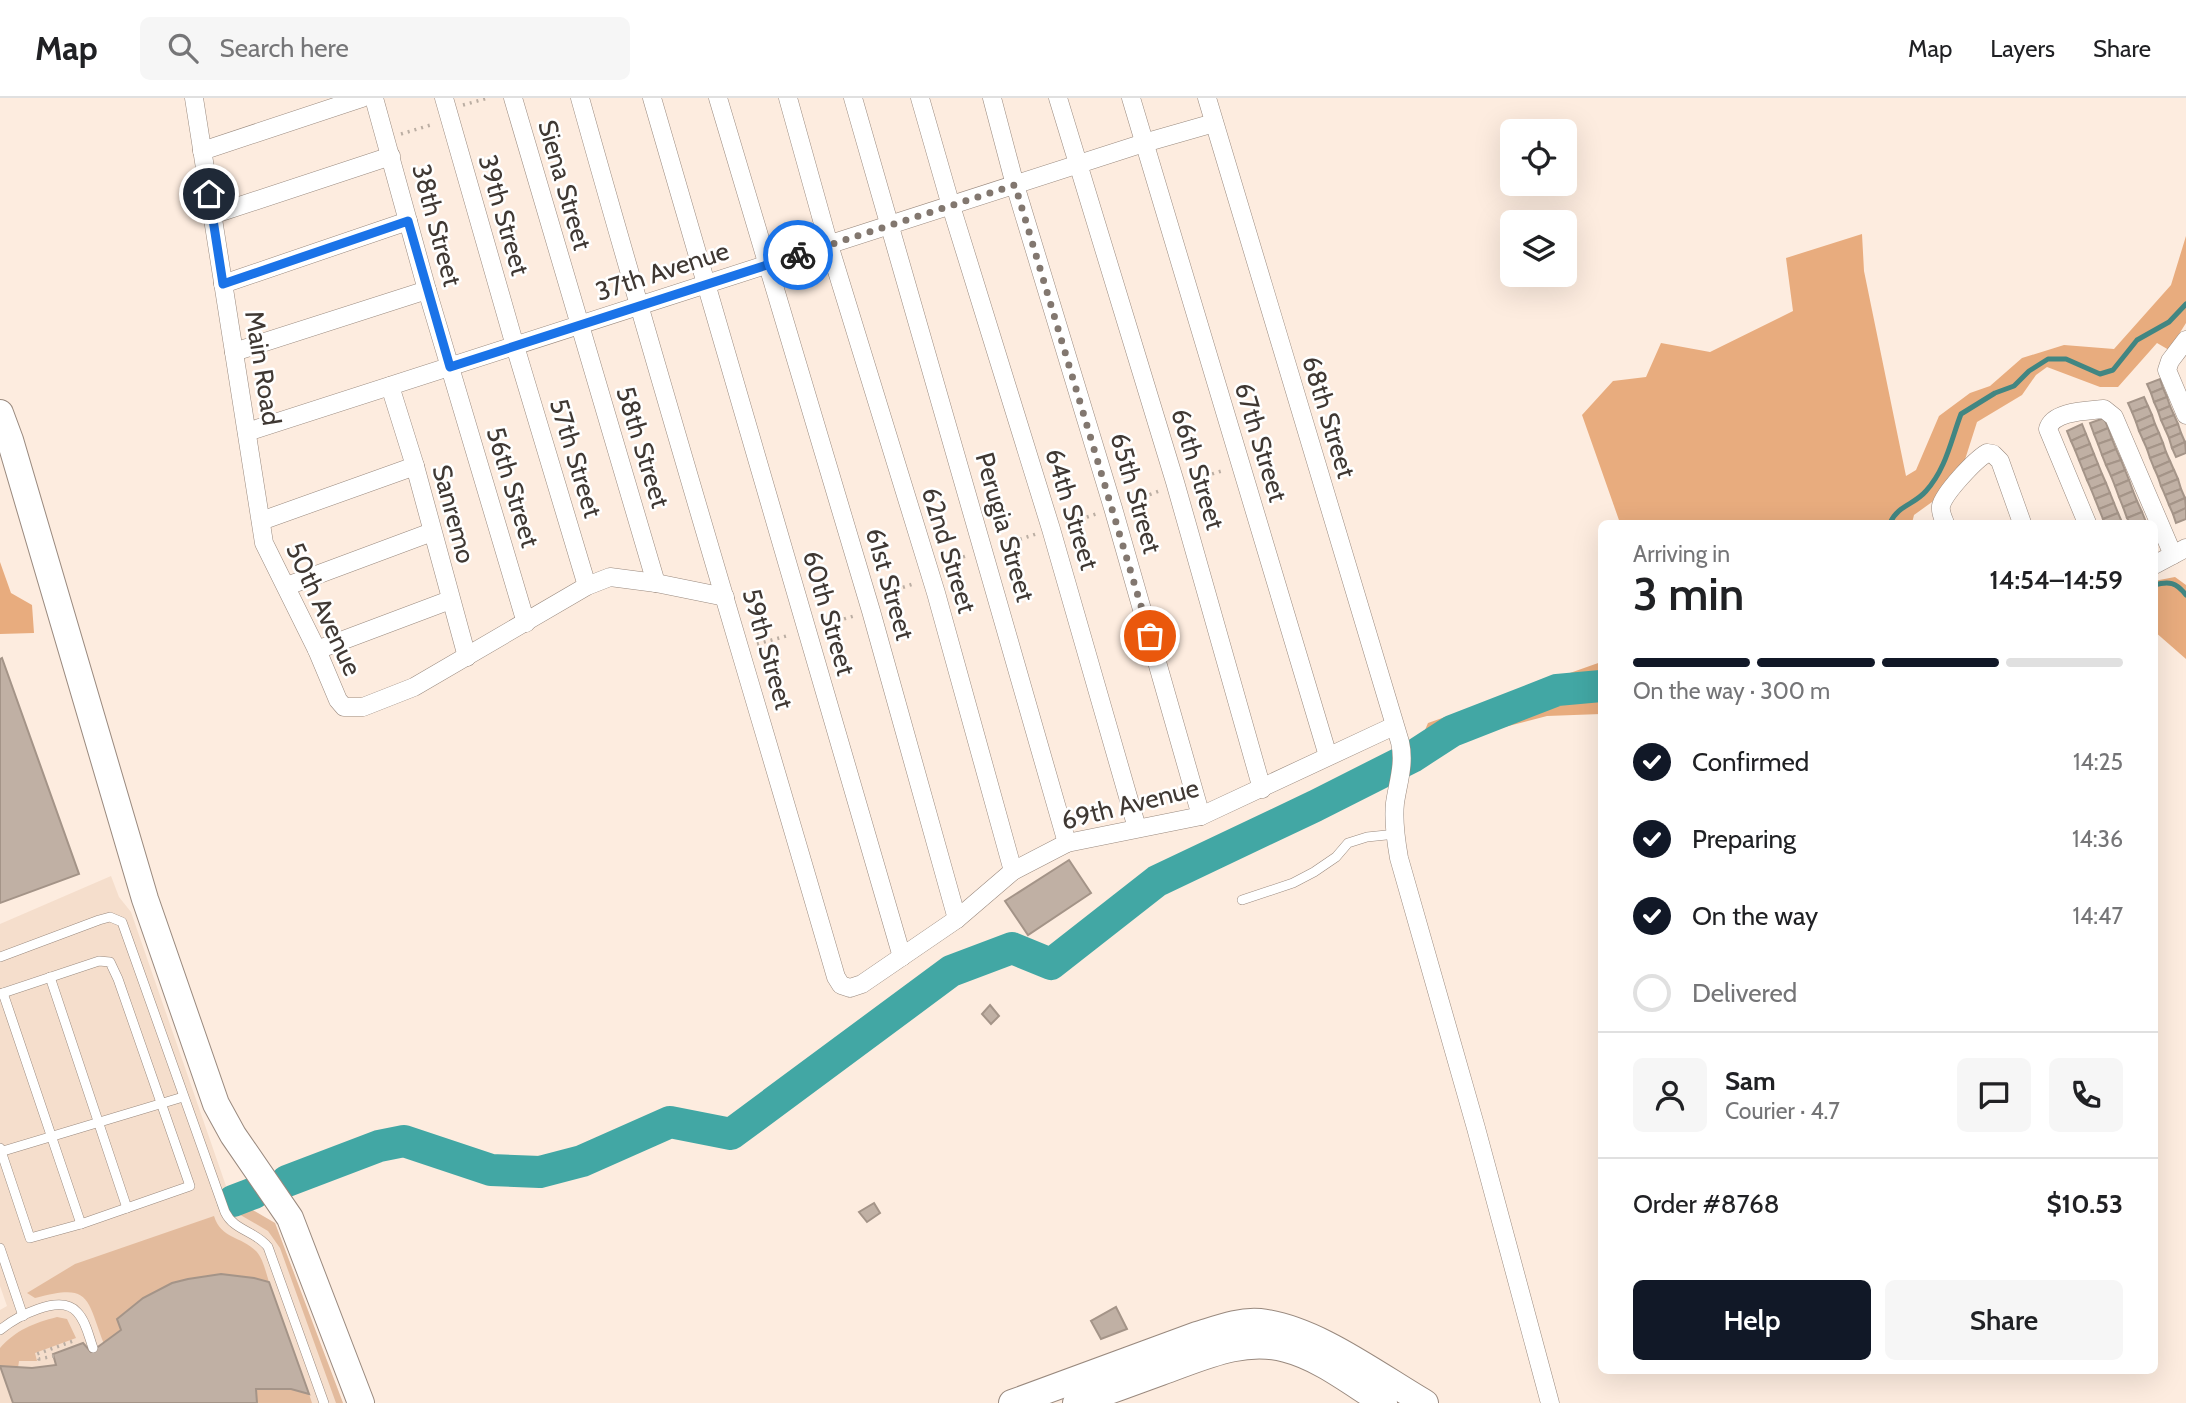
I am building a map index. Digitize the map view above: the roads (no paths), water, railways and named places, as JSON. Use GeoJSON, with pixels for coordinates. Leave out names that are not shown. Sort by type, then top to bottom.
{"type":"FeatureCollection","features":[{"type":"Feature","properties":{"kind":"street","name":"Main Road"},"geometry":{"type":"LineString","coordinates":[[194,98],[261,521]]}},
{"type":"Feature","properties":{"kind":"street"},"geometry":{"type":"LineString","coordinates":[[202,152],[362,98]]}},
{"type":"Feature","properties":{"kind":"street","name":"38th Street"},"geometry":{"type":"LineString","coordinates":[[374,98],[450,367]]}},
{"type":"Feature","properties":{"kind":"street","name":"Siena Street"},"geometry":{"type":"LineString","coordinates":[[513,98],[580,326]]}},
{"type":"Feature","properties":{"kind":"street","name":"59th Street"},"geometry":{"type":"LineString","coordinates":[[580,98],[638,306],[836,978],[841,985],[850,988],[862,984]]}},
{"type":"Feature","properties":{"kind":"street","name":"60th Street"},"geometry":{"type":"LineString","coordinates":[[652,98],[902,957]]}},
{"type":"Feature","properties":{"kind":"street","name":"61st Street"},"geometry":{"type":"LineString","coordinates":[[718,98],[868,599],[957,919]]}},
{"type":"Feature","properties":{"kind":"street","name":"62nd Street"},"geometry":{"type":"LineString","coordinates":[[788,98],[829,245],[930,573],[1013,871]]}},
{"type":"Feature","properties":{"kind":"street","name":"Perugia Street"},"geometry":{"type":"LineString","coordinates":[[853,98],[1067,843]]}},
{"type":"Feature","properties":{"kind":"street","name":"64th Street"},"geometry":{"type":"LineString","coordinates":[[920,98],[1051,529],[1137,828]]}},
{"type":"Feature","properties":{"kind":"street","name":"65th Street"},"geometry":{"type":"LineString","coordinates":[[992,98],[1015,185],[1113,508],[1201,816]]}},
{"type":"Feature","properties":{"kind":"street","name":"66th Street"},"geometry":{"type":"LineString","coordinates":[[1058,98],[1176,485],[1262,789]]}},
{"type":"Feature","properties":{"kind":"street","name":"67th Street"},"geometry":{"type":"LineString","coordinates":[[1131,98],[1328,756]]}},
{"type":"Feature","properties":{"kind":"street"},"geometry":{"type":"LineString","coordinates":[[1207,98],[1214,123]]}},
{"type":"Feature","properties":{"kind":"street","name":"39th Street"},"geometry":{"type":"LineString","coordinates":[[447,109],[515,346]]}},
{"type":"Feature","properties":{"kind":"street","name":"37th Avenue"},"geometry":{"type":"LineString","coordinates":[[247,432],[1144,143],[1214,123]]}},
{"type":"Feature","properties":{"kind":"street","name":"68th Street"},"geometry":{"type":"LineString","coordinates":[[1214,123],[1402,753],[1395,803],[1399,859],[1476,1128],[1550,1403]]}},
{"type":"Feature","properties":{"kind":"street"},"geometry":{"type":"LineString","coordinates":[[212,215],[388,148]]}},
{"type":"Feature","properties":{"kind":"street"},"geometry":{"type":"LineString","coordinates":[[223,284],[408,221]]}},
{"type":"Feature","properties":{"kind":"street"},"geometry":{"type":"LineString","coordinates":[[234,352],[427,290]]}},
{"type":"Feature","properties":{"kind":"street","name":"58th Street"},"geometry":{"type":"LineString","coordinates":[[580,326],[656,583]]}},
{"type":"Feature","properties":{"kind":"street"},"geometry":{"type":"LineString","coordinates":[[2186,340],[2167,369],[2186,415]]}},
{"type":"Feature","properties":{"kind":"street","name":"57th Street"},"geometry":{"type":"LineString","coordinates":[[515,346],[587,586]]}},
{"type":"Feature","properties":{"kind":"street","name":"56th Street"},"geometry":{"type":"LineString","coordinates":[[450,367],[526,623]]}},
{"type":"Feature","properties":{"kind":"street","name":"Sanremo"},"geometry":{"type":"LineString","coordinates":[[390,386],[415,466],[467,657]]}},
{"type":"Feature","properties":{"kind":"street"},"geometry":{"type":"LineString","coordinates":[[2086,520],[2048,429],[2049,424],[2059,417],[2104,409],[2114,418],[2179,552],[2158,563]]}},
{"type":"Feature","properties":{"kind":"street"},"geometry":{"type":"LineString","coordinates":[[0,413],[151,918],[216,1104],[233,1135],[290,1218],[361,1403]]}},
{"type":"Feature","properties":{"kind":"street"},"geometry":{"type":"LineString","coordinates":[[1944,520],[1941,508],[1944,500],[1974,462],[1987,453],[1993,454],[2000,461],[2021,520]]}},
{"type":"Feature","properties":{"kind":"street"},"geometry":{"type":"LineString","coordinates":[[261,521],[415,466]]}},
{"type":"Feature","properties":{"kind":"street","name":"50th Avenue"},"geometry":{"type":"LineString","coordinates":[[261,521],[264,542],[317,649],[338,700],[344,707],[363,707],[414,687],[467,657]]}},
{"type":"Feature","properties":{"kind":"street"},"geometry":{"type":"LineString","coordinates":[[287,586],[432,533]]}},
{"type":"Feature","properties":{"kind":"street"},"geometry":{"type":"LineString","coordinates":[[467,657],[587,586],[610,577],[725,597]]}},
{"type":"Feature","properties":{"kind":"street"},"geometry":{"type":"LineString","coordinates":[[317,649],[450,600]]}},
{"type":"Feature","properties":{"kind":"street","name":"69th Avenue"},"geometry":{"type":"LineString","coordinates":[[862,984],[957,919],[1013,871],[1067,843],[1201,816],[1394,726]]}},
{"type":"Feature","properties":{"kind":"street"},"geometry":{"type":"LineString","coordinates":[[1012,1403],[1227,1325],[1258,1322],[1287,1327],[1315,1338],[1425,1403]]}},
{"type":"Feature","properties":{"kind":"street"},"geometry":{"type":"LineString","coordinates":[[1076,1403],[1205,1357],[1235,1348],[1258,1345],[1285,1349],[1310,1358],[1384,1403]]}},
{"type":"Feature","properties":{"kind":"lane"},"geometry":{"type":"LineString","coordinates":[[1242,900],[1293,883],[1314,872],[1336,857],[1348,843],[1367,837],[1396,834]]}},
{"type":"Feature","properties":{"kind":"lane"},"geometry":{"type":"LineString","coordinates":[[0,957],[99,920],[110,917],[122,922],[227,1217],[235,1226],[261,1240],[268,1247],[324,1403]]}},
{"type":"Feature","properties":{"kind":"lane"},"geometry":{"type":"LineString","coordinates":[[80,1224],[52,1136],[2,993],[99,961],[110,962],[161,1104],[190,1186],[80,1224],[30,1238],[0,1150],[52,1136],[161,1104],[183,1097]]}},
{"type":"Feature","properties":{"kind":"lane"},"geometry":{"type":"LineString","coordinates":[[50,977],[127,1208]]}},
{"type":"Feature","properties":{"kind":"lane"},"geometry":{"type":"LineString","coordinates":[[0,1248],[23,1316]]}},
{"type":"Feature","properties":{"kind":"lane"},"geometry":{"type":"LineString","coordinates":[[0,1329],[23,1316],[56,1305],[71,1307],[81,1318],[93,1348]]}},
{"type":"Feature","properties":{"kind":"waterway"},"geometry":{"type":"LineString","coordinates":[[1892,520],[1897,512],[1921,496],[1933,482],[1943,464],[1961,414],[1995,393],[2014,386],[2029,371],[2048,359],[2066,359],[2100,374],[2113,370],[2137,340],[2169,322],[2186,304]]}},
{"type":"Feature","properties":{"kind":"waterway"},"geometry":{"type":"LineString","coordinates":[[2158,584],[2172,584],[2186,595]]}},
{"type":"Feature","properties":{"kind":"waterway"},"geometry":{"type":"LineString","coordinates":[[287,1181],[379,1146],[404,1141],[491,1170],[540,1172],[582,1161],[670,1122],[731,1134],[951,971],[1012,948],[1051,964],[1157,881],[1412,757],[1452,731],[1557,690],[1598,686]]}},
{"type":"Feature","properties":{"kind":"waterway"},"geometry":{"type":"LineString","coordinates":[[233,1201],[254,1193]]}}]}
